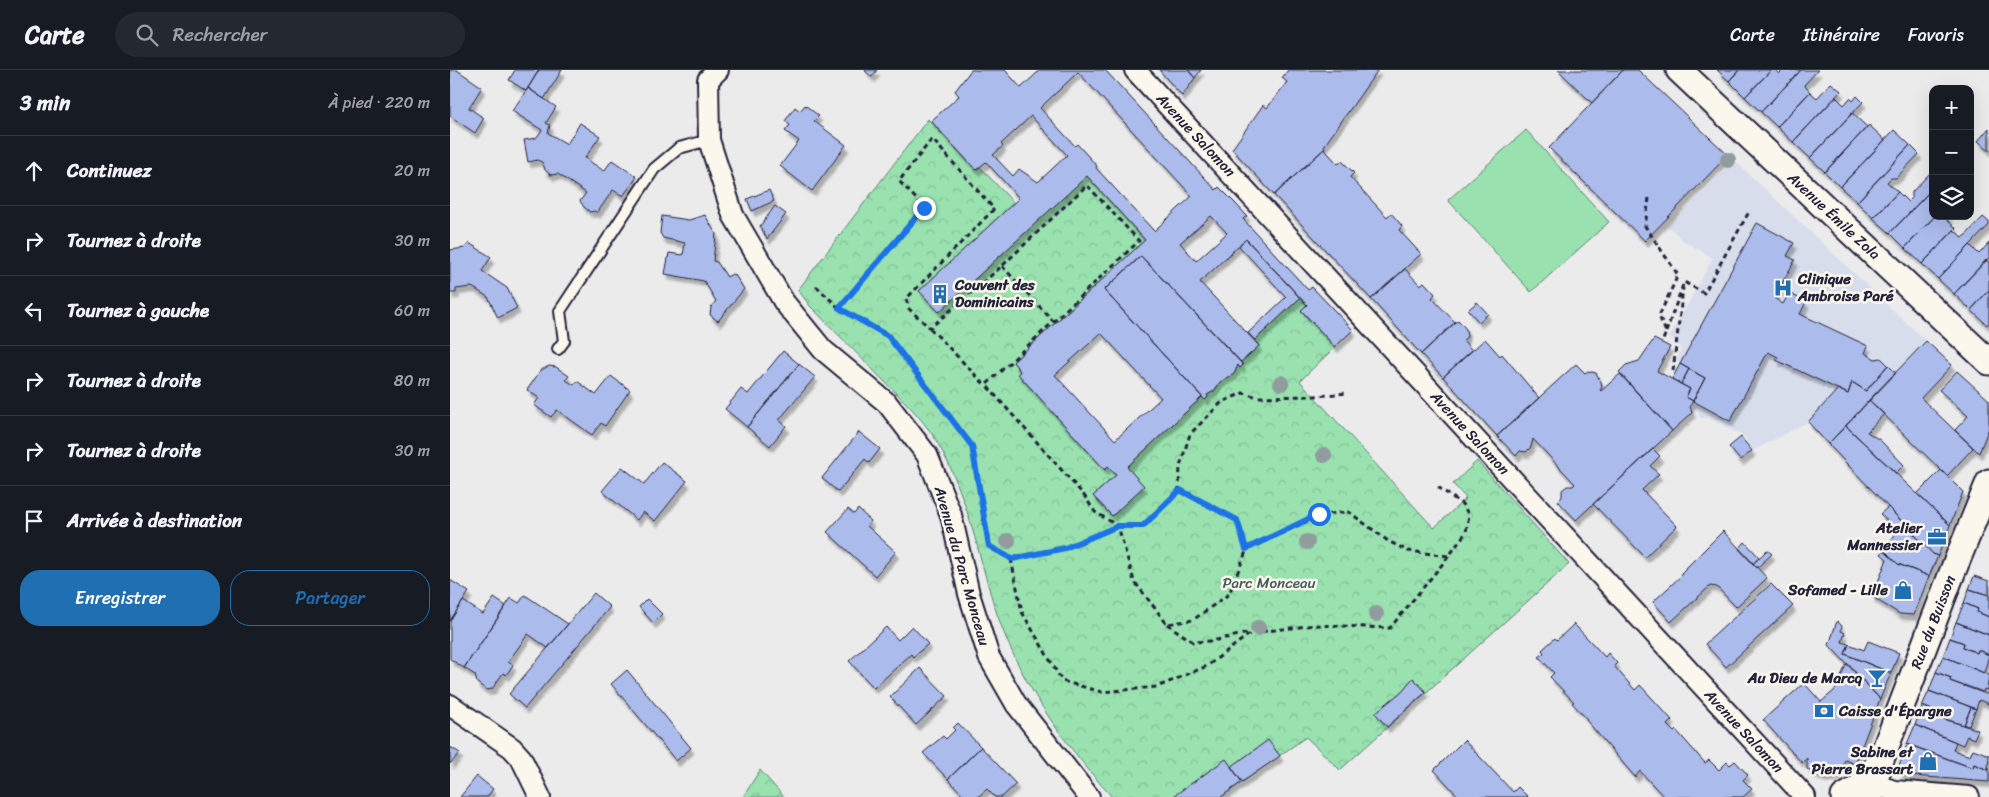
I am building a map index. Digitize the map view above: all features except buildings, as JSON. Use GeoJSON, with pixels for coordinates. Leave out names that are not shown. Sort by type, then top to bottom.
{"type":"FeatureCollection","features":[{"type":"Feature","properties":{"kind":"street","name":"Avenue du Parc Monceau"},"geometry":{"type":"LineString","coordinates":[[718,70],[708,80],[709,140],[733,215],[784,302],[823,350],[887,403],[927,455],[951,515],[969,594],[989,657],[1016,704],[1089,797]]}},
{"type":"Feature","properties":{"kind":"street","name":"Avenue Salomon"},"geometry":{"type":"LineString","coordinates":[[1135,70],[1804,797]]}},
{"type":"Feature","properties":{"kind":"street","name":"Avenue Émile Zola"},"geometry":{"type":"LineString","coordinates":[[1679,70],[1989,362]]}},
{"type":"Feature","properties":{"kind":"street","name":"Rue du Buisson"},"geometry":{"type":"LineString","coordinates":[[1872,781],[1989,482]]}},
{"type":"Feature","properties":{"kind":"street"},"geometry":{"type":"LineString","coordinates":[[450,705],[512,748],[521,758],[540,797]]}},
{"type":"Feature","properties":{"kind":"street"},"geometry":{"type":"LineString","coordinates":[[1844,797],[1872,781],[1894,791],[1969,797]]}},
{"type":"Feature","properties":{"kind":"lane"},"geometry":{"type":"LineString","coordinates":[[558,349],[564,341],[560,311],[654,169],[679,148],[709,140]]}},
{"type":"Feature","properties":{"kind":"path"},"geometry":{"type":"LineString","coordinates":[[839,308],[924,208],[900,181],[932,139],[994,209],[906,298],[909,309],[986,385],[1083,494],[1095,512],[1118,526],[1134,582],[1167,624],[1193,642],[1212,641],[1251,633],[1315,625],[1390,628],[1449,556],[1466,532],[1469,515],[1462,504],[1438,487]]}},
{"type":"Feature","properties":{"kind":"path"},"geometry":{"type":"LineString","coordinates":[[930,328],[1002,266],[1087,185],[1139,241],[986,385]]}},
{"type":"Feature","properties":{"kind":"path"},"geometry":{"type":"LineString","coordinates":[[1649,198],[1645,226],[1678,275],[1659,316],[1666,332]]}},
{"type":"Feature","properties":{"kind":"path"},"geometry":{"type":"LineString","coordinates":[[1684,282],[1704,294],[1750,210]]}},
{"type":"Feature","properties":{"kind":"path"},"geometry":{"type":"LineString","coordinates":[[1002,266],[1053,321]]}},
{"type":"Feature","properties":{"kind":"path"},"geometry":{"type":"LineString","coordinates":[[1662,343],[1684,282]]}},
{"type":"Feature","properties":{"kind":"path"},"geometry":{"type":"LineString","coordinates":[[1673,371],[1684,282]]}},
{"type":"Feature","properties":{"kind":"path"},"geometry":{"type":"LineString","coordinates":[[816,286],[839,308],[888,336],[972,446],[989,546],[1012,559],[1065,548],[1118,526],[1143,526],[1180,490],[1180,466],[1190,434],[1222,402],[1243,393],[1258,397],[1315,396],[1348,393]]}},
{"type":"Feature","properties":{"kind":"path"},"geometry":{"type":"LineString","coordinates":[[1167,624],[1193,620],[1228,594],[1246,549],[1237,520],[1180,490]]}},
{"type":"Feature","properties":{"kind":"path"},"geometry":{"type":"LineString","coordinates":[[1246,549],[1319,514],[1349,512],[1388,541],[1408,550],[1449,556]]}},
{"type":"Feature","properties":{"kind":"path"},"geometry":{"type":"LineString","coordinates":[[1012,559],[1022,612],[1062,681],[1102,692],[1157,687],[1207,666],[1251,633]]}},
{"type":"Feature","properties":{"kind":"shaded area","name":"Clinique Ambroise Paré"},"geometry":{"type":"Polygon","coordinates":[[[1734,160],[1926,341],[1828,444],[1808,422],[1752,451],[1745,437],[1708,418],[1700,418],[1698,411],[1692,407],[1693,401],[1705,378],[1680,364],[1677,360],[1681,348],[1674,340],[1669,338],[1713,258],[1684,241],[1669,227],[1734,160]]]}},
{"type":"Feature","properties":{"kind":"green space","name":"Parc Monceau"},"geometry":{"type":"Polygon","coordinates":[[[928,119],[976,170],[980,167],[1014,203],[1087,176],[1145,240],[1013,362],[1020,371],[1018,374],[1105,469],[1108,466],[1116,475],[1093,496],[1112,516],[1127,467],[1202,397],[1205,400],[1208,397],[1207,395],[1214,391],[1224,379],[1231,376],[1238,365],[1240,368],[1243,365],[1241,362],[1259,346],[1255,340],[1300,298],[1307,305],[1301,311],[1335,347],[1300,381],[1434,528],[1466,498],[1453,484],[1477,461],[1569,564],[1340,770],[1306,737],[1221,797],[1112,797],[1058,731],[1042,707],[1015,658],[994,605],[959,488],[930,431],[899,396],[810,306],[798,290],[928,119]]]}},
{"type":"Feature","properties":{"kind":"green space"},"geometry":{"type":"Polygon","coordinates":[[[1526,130],[1609,222],[1531,292],[1448,200],[1526,130]]]}},
{"type":"Feature","properties":{"kind":"green space"},"geometry":{"type":"Polygon","coordinates":[[[760,770],[784,797],[743,797],[760,770]]]}},
{"type":"Feature","properties":{"kind":"place","name":"Clinique Ambroise Paré"},"geometry":{"type":"Point","coordinates":[1783,288]}},
{"type":"Feature","properties":{"kind":"place","name":"Couvent des Dominicains"},"geometry":{"type":"Point","coordinates":[940,294]}},
{"type":"Feature","properties":{"kind":"place","name":"Atelier Mannessier"},"geometry":{"type":"Point","coordinates":[1937,537]}},
{"type":"Feature","properties":{"kind":"place","name":"Sofamed - Lille"},"geometry":{"type":"Point","coordinates":[1903,590]}},
{"type":"Feature","properties":{"kind":"place","name":"Au Dieu de Marcq"},"geometry":{"type":"Point","coordinates":[1877,678]}},
{"type":"Feature","properties":{"kind":"place","name":"Caisse d'Épargne"},"geometry":{"type":"Point","coordinates":[1824,711]}},
{"type":"Feature","properties":{"kind":"place","name":"Sabine et Pierre Brassart"},"geometry":{"type":"Point","coordinates":[1928,761]}},
{"type":"Feature","properties":{"kind":"route"},"geometry":{"type":"LineString","coordinates":[[924,208],[839,308],[888,336],[972,446],[989,546],[1012,559],[1065,548],[1118,526],[1143,526],[1180,490],[1237,520],[1246,549],[1319,514]]}}]}
